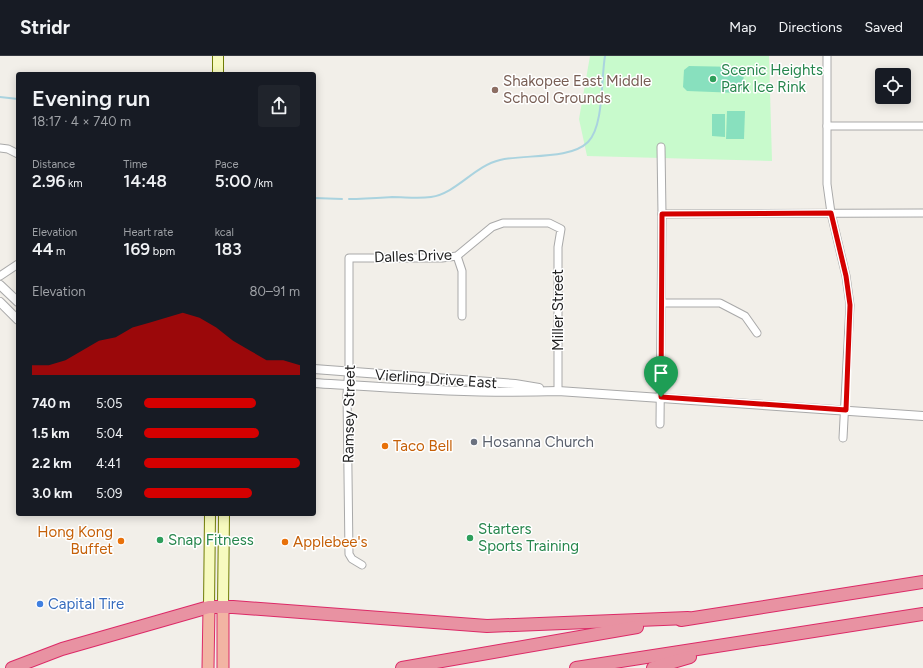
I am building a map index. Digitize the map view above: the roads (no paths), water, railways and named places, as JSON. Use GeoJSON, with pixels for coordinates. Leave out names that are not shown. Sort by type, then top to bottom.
{"type":"FeatureCollection","features":[{"type":"Feature","properties":{"kind":"highway"},"geometry":{"type":"LineString","coordinates":[[402,668],[688,618],[923,582]]}},
{"type":"Feature","properties":{"kind":"highway"},"geometry":{"type":"LineString","coordinates":[[208,668],[209,607]]}},
{"type":"Feature","properties":{"kind":"highway"},"geometry":{"type":"LineString","coordinates":[[12,668],[62,649],[209,607],[488,626],[688,618]]}},
{"type":"Feature","properties":{"kind":"highway"},"geometry":{"type":"LineString","coordinates":[[223,607],[223,668]]}},
{"type":"Feature","properties":{"kind":"highway"},"geometry":{"type":"LineString","coordinates":[[576,668],[923,614]]}},
{"type":"Feature","properties":{"kind":"highway"},"geometry":{"type":"LineString","coordinates":[[653,668],[732,646],[836,628]]}},
{"type":"Feature","properties":{"kind":"main road"},"geometry":{"type":"LineString","coordinates":[[218,56],[218,72]]}},
{"type":"Feature","properties":{"kind":"main road"},"geometry":{"type":"LineString","coordinates":[[209,607],[210,516]]}},
{"type":"Feature","properties":{"kind":"main road"},"geometry":{"type":"LineString","coordinates":[[223,607],[224,516]]}},
{"type":"Feature","properties":{"kind":"street"},"geometry":{"type":"LineString","coordinates":[[827,56],[827,184],[831,213],[846,276],[850,305],[846,410],[843,438]]}},
{"type":"Feature","properties":{"kind":"street"},"geometry":{"type":"LineString","coordinates":[[827,126],[923,126]]}},
{"type":"Feature","properties":{"kind":"street"},"geometry":{"type":"LineString","coordinates":[[660,424],[662,303],[661,147]]}},
{"type":"Feature","properties":{"kind":"street"},"geometry":{"type":"LineString","coordinates":[[0,148],[8,149],[16,153]]}},
{"type":"Feature","properties":{"kind":"street"},"geometry":{"type":"LineString","coordinates":[[662,214],[923,213]]}},
{"type":"Feature","properties":{"kind":"street","name":"Dalles Drive"},"geometry":{"type":"LineString","coordinates":[[348,258],[442,258],[457,256],[492,228],[503,223],[549,223],[561,229]]}},
{"type":"Feature","properties":{"kind":"street","name":"Miller Street"},"geometry":{"type":"LineString","coordinates":[[558,391],[558,247],[561,229]]}},
{"type":"Feature","properties":{"kind":"street"},"geometry":{"type":"LineString","coordinates":[[457,256],[462,271],[462,316]]}},
{"type":"Feature","properties":{"kind":"street","name":"Ramsey Street"},"geometry":{"type":"LineString","coordinates":[[348,258],[350,554],[352,560],[362,565]]}},
{"type":"Feature","properties":{"kind":"street"},"geometry":{"type":"LineString","coordinates":[[0,276],[16,265]]}},
{"type":"Feature","properties":{"kind":"street"},"geometry":{"type":"LineString","coordinates":[[0,285],[16,300]]}},
{"type":"Feature","properties":{"kind":"street"},"geometry":{"type":"LineString","coordinates":[[0,302],[16,318]]}},
{"type":"Feature","properties":{"kind":"street"},"geometry":{"type":"LineString","coordinates":[[662,303],[720,303],[745,316],[757,333]]}},
{"type":"Feature","properties":{"kind":"street","name":"Vierling Drive East"},"geometry":{"type":"LineString","coordinates":[[316,369],[515,384],[558,391]]}},
{"type":"Feature","properties":{"kind":"street","name":"Vierling Drive East"},"geometry":{"type":"LineString","coordinates":[[316,383],[508,392],[558,391],[923,416]]}},
{"type":"Feature","properties":{"kind":"waterway"},"geometry":{"type":"LineString","coordinates":[[349,199],[431,197],[440,195],[482,168],[500,160],[547,156],[570,152],[580,148],[588,142],[597,125],[601,101],[605,56]]}},
{"type":"Feature","properties":{"kind":"waterway"},"geometry":{"type":"LineString","coordinates":[[0,97],[16,99]]}},
{"type":"Feature","properties":{"kind":"waterway"},"geometry":{"type":"LineString","coordinates":[[316,198],[342,199]]}},
{"type":"Feature","properties":{"kind":"place","name":"Scenic Heights Park Ice Rink"},"geometry":{"type":"Point","coordinates":[713,79]}},
{"type":"Feature","properties":{"kind":"place","name":"Shakopee East Middle School Grounds"},"geometry":{"type":"Point","coordinates":[495,90]}},
{"type":"Feature","properties":{"kind":"place","name":"Hosanna Church"},"geometry":{"type":"Point","coordinates":[474,442]}},
{"type":"Feature","properties":{"kind":"place","name":"Taco Bell"},"geometry":{"type":"Point","coordinates":[385,446]}},
{"type":"Feature","properties":{"kind":"place","name":"Starters Sports Training"},"geometry":{"type":"Point","coordinates":[470,538]}},
{"type":"Feature","properties":{"kind":"place","name":"Snap Fitness"},"geometry":{"type":"Point","coordinates":[160,540]}},
{"type":"Feature","properties":{"kind":"place","name":"Hong Kong Buffet"},"geometry":{"type":"Point","coordinates":[121,541]}},
{"type":"Feature","properties":{"kind":"place","name":"Applebee's"},"geometry":{"type":"Point","coordinates":[285,542]}},
{"type":"Feature","properties":{"kind":"place","name":"Capital Tire"},"geometry":{"type":"Point","coordinates":[40,604]}}]}
